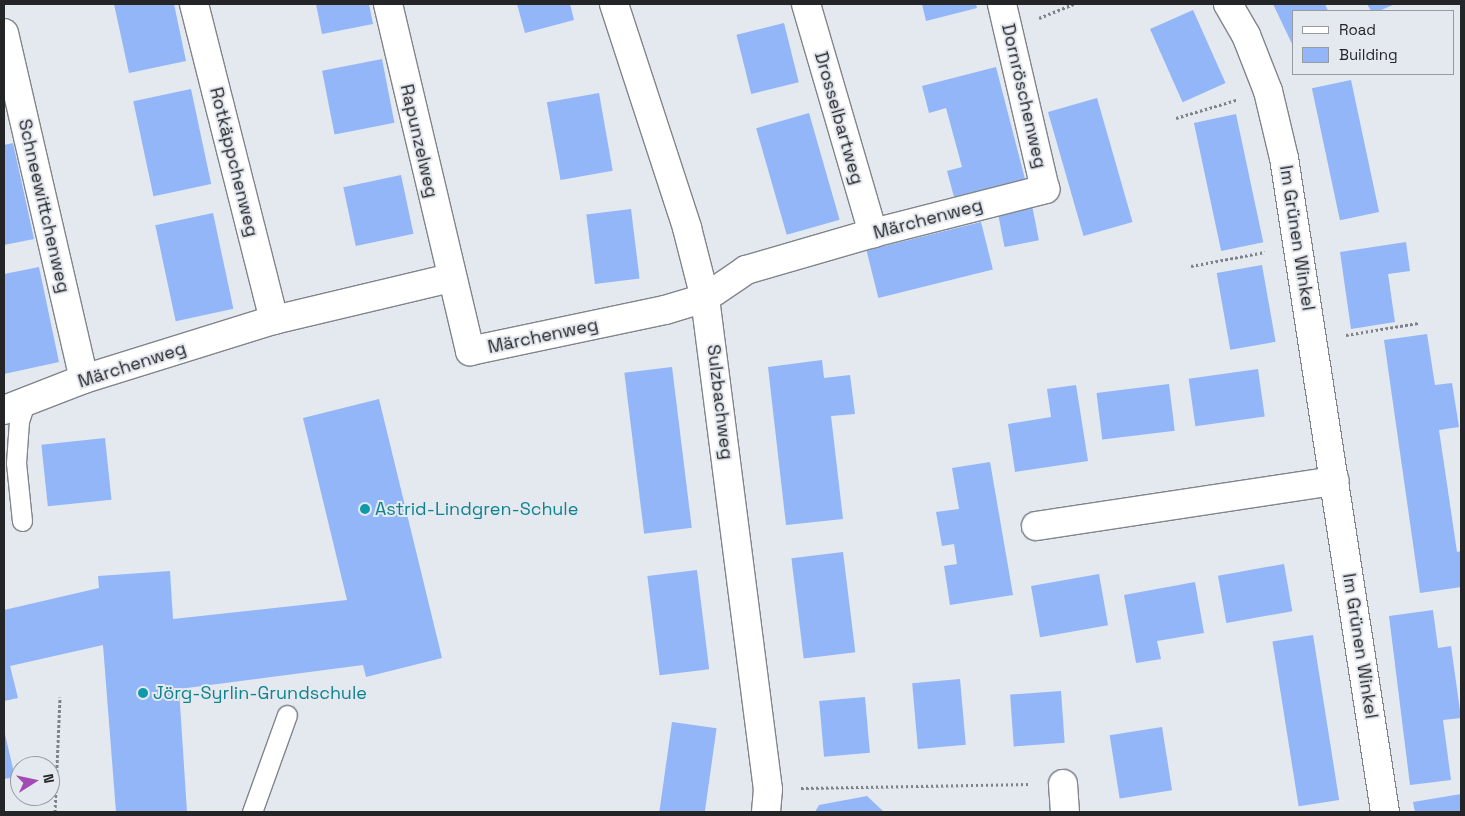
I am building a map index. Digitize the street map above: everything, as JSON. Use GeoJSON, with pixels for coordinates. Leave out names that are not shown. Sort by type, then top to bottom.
{"type":"FeatureCollection","features":[{"type":"Feature","properties":{"kind":"street","name":"Rotkäppchenweg"},"geometry":{"type":"LineString","coordinates":[[194,4],[274,320]]}},
{"type":"Feature","properties":{"kind":"street","name":"Rapunzelweg"},"geometry":{"type":"LineString","coordinates":[[388,4],[450,278]]}},
{"type":"Feature","properties":{"kind":"street","name":"Sulzbachweg"},"geometry":{"type":"LineString","coordinates":[[614,4],[687,228],[705,298],[767,800]]}},
{"type":"Feature","properties":{"kind":"street","name":"Drosselbartweg"},"geometry":{"type":"LineString","coordinates":[[806,4],[873,233]]}},
{"type":"Feature","properties":{"kind":"street","name":"Dornröschenweg"},"geometry":{"type":"LineString","coordinates":[[1002,4],[1045,189]]}},
{"type":"Feature","properties":{"kind":"street","name":"Im Grünen Winkel"},"geometry":{"type":"LineString","coordinates":[[1228,4],[1246,35],[1268,91],[1284,158],[1385,812]]}},
{"type":"Feature","properties":{"kind":"street","name":"Schneewittchenweg"},"geometry":{"type":"LineString","coordinates":[[4,33],[84,379]]}},
{"type":"Feature","properties":{"kind":"street","name":"Märchenweg"},"geometry":{"type":"LineString","coordinates":[[14,406],[84,379],[274,320],[450,278],[470,351],[665,310],[705,298],[746,270],[873,233],[1045,189]]}},
{"type":"Feature","properties":{"kind":"street"},"geometry":{"type":"LineString","coordinates":[[1036,526],[1335,481]]}},
{"type":"Feature","properties":{"kind":"street"},"geometry":{"type":"LineString","coordinates":[[1064,784],[1065,812]]}},
{"type":"Feature","properties":{"kind":"lane"},"geometry":{"type":"LineString","coordinates":[[14,406],[19,422],[16,463],[22,521]]}},
{"type":"Feature","properties":{"kind":"lane"},"geometry":{"type":"LineString","coordinates":[[252,812],[287,715]]}},
{"type":"Feature","properties":{"kind":"path"},"geometry":{"type":"LineString","coordinates":[[1176,118],[1268,91]]}},
{"type":"Feature","properties":{"kind":"path"},"geometry":{"type":"LineString","coordinates":[[1191,266],[1298,245]]}},
{"type":"Feature","properties":{"kind":"path"},"geometry":{"type":"LineString","coordinates":[[1313,341],[1418,323]]}},
{"type":"Feature","properties":{"kind":"path"},"geometry":{"type":"LineString","coordinates":[[55,812],[60,697]]}},
{"type":"Feature","properties":{"kind":"path"},"geometry":{"type":"LineString","coordinates":[[767,800],[1064,784]]}},
{"type":"Feature","properties":{"kind":"building"},"geometry":{"type":"Polygon","coordinates":[[[114,4],[174,4],[186,61],[129,73],[114,4]]]}},
{"type":"Feature","properties":{"kind":"building"},"geometry":{"type":"Polygon","coordinates":[[[316,4],[369,4],[373,24],[322,34],[316,4]]]}},
{"type":"Feature","properties":{"kind":"building"},"geometry":{"type":"Polygon","coordinates":[[[517,4],[570,4],[574,20],[525,33],[517,4]]]}},
{"type":"Feature","properties":{"kind":"building"},"geometry":{"type":"Polygon","coordinates":[[[922,4],[976,4],[977,8],[926,21],[922,4]]]}},
{"type":"Feature","properties":{"kind":"building"},"geometry":{"type":"Polygon","coordinates":[[[1273,4],[1325,4],[1328,10],[1292,10],[1292,44],[1273,4]]]}},
{"type":"Feature","properties":{"kind":"building"},"geometry":{"type":"Polygon","coordinates":[[[1367,4],[1395,4],[1381,10],[1370,10],[1367,4]]]}},
{"type":"Feature","properties":{"kind":"building"},"geometry":{"type":"Polygon","coordinates":[[[1193,10],[1226,83],[1183,102],[1150,29],[1193,10]]]}},
{"type":"Feature","properties":{"kind":"building"},"geometry":{"type":"Polygon","coordinates":[[[784,23],[799,82],[751,94],[736,35],[784,23]]]}},
{"type":"Feature","properties":{"kind":"building"},"geometry":{"type":"Polygon","coordinates":[[[382,59],[394,123],[335,134],[322,71],[382,59]]]}},
{"type":"Feature","properties":{"kind":"building"},"geometry":{"type":"Polygon","coordinates":[[[996,67],[1025,179],[954,197],[947,171],[962,167],[946,108],[929,113],[922,86],[996,67]]]}},
{"type":"Feature","properties":{"kind":"building"},"geometry":{"type":"Polygon","coordinates":[[[1351,80],[1379,212],[1340,220],[1312,88],[1351,80]]]}},
{"type":"Feature","properties":{"kind":"building"},"geometry":{"type":"Polygon","coordinates":[[[191,89],[211,184],[153,196],[133,101],[191,89]]]}},
{"type":"Feature","properties":{"kind":"building"},"geometry":{"type":"Polygon","coordinates":[[[599,93],[613,171],[561,180],[547,102],[599,93]]]}},
{"type":"Feature","properties":{"kind":"building"},"geometry":{"type":"Polygon","coordinates":[[[1097,98],[1133,222],[1084,236],[1048,112],[1097,98]]]}},
{"type":"Feature","properties":{"kind":"building"},"geometry":{"type":"Polygon","coordinates":[[[809,113],[840,220],[787,235],[756,128],[809,113]]]}},
{"type":"Feature","properties":{"kind":"building"},"geometry":{"type":"Polygon","coordinates":[[[1236,114],[1263,242],[1221,251],[1194,123],[1236,114]]]}},
{"type":"Feature","properties":{"kind":"building"},"geometry":{"type":"Polygon","coordinates":[[[13,143],[34,239],[4,245],[4,145],[13,143]]]}},
{"type":"Feature","properties":{"kind":"building"},"geometry":{"type":"Polygon","coordinates":[[[401,175],[413,234],[356,246],[343,187],[401,175]]]}},
{"type":"Feature","properties":{"kind":"building"},"geometry":{"type":"Polygon","coordinates":[[[1032,205],[1039,240],[1005,247],[998,212],[1032,205]]]}},
{"type":"Feature","properties":{"kind":"building"},"geometry":{"type":"Polygon","coordinates":[[[631,209],[640,278],[595,284],[586,214],[631,209]]]}},
{"type":"Feature","properties":{"kind":"building"},"geometry":{"type":"Polygon","coordinates":[[[213,213],[233,309],[176,321],[155,225],[213,213]]]}},
{"type":"Feature","properties":{"kind":"building"},"geometry":{"type":"Polygon","coordinates":[[[981,222],[993,270],[878,298],[867,251],[981,222]]]}},
{"type":"Feature","properties":{"kind":"building"},"geometry":{"type":"Polygon","coordinates":[[[1406,242],[1410,271],[1388,274],[1395,322],[1351,329],[1340,252],[1406,242]]]}},
{"type":"Feature","properties":{"kind":"building"},"geometry":{"type":"Polygon","coordinates":[[[1262,265],[1276,342],[1230,350],[1217,273],[1262,265]]]}},
{"type":"Feature","properties":{"kind":"building"},"geometry":{"type":"Polygon","coordinates":[[[39,267],[59,362],[4,374],[4,274],[39,267]]]}},
{"type":"Feature","properties":{"kind":"building"},"geometry":{"type":"Polygon","coordinates":[[[1427,334],[1435,385],[1452,383],[1459,427],[1439,430],[1457,552],[1461,551],[1461,587],[1420,593],[1384,340],[1427,334]]]}},
{"type":"Feature","properties":{"kind":"building"},"geometry":{"type":"Polygon","coordinates":[[[822,360],[824,378],[850,375],[855,414],[831,416],[843,519],[786,525],[768,367],[822,360]]]}},
{"type":"Feature","properties":{"kind":"building"},"geometry":{"type":"Polygon","coordinates":[[[672,367],[692,528],[644,534],[624,373],[672,367]]]}},
{"type":"Feature","properties":{"kind":"building"},"geometry":{"type":"Polygon","coordinates":[[[1258,369],[1265,417],[1195,426],[1189,379],[1258,369]]]}},
{"type":"Feature","properties":{"kind":"building"},"geometry":{"type":"Polygon","coordinates":[[[1169,384],[1175,431],[1102,440],[1097,393],[1169,384]]]}},
{"type":"Feature","properties":{"kind":"building"},"geometry":{"type":"Polygon","coordinates":[[[1076,385],[1088,461],[1015,472],[1008,424],[1051,417],[1047,389],[1076,385]]]}},
{"type":"Feature","properties":{"kind":"building","name":"Jörg-Syrlin-Grundschule"},"geometry":{"type":"Polygon","coordinates":[[[379,399],[442,658],[366,677],[363,665],[179,689],[187,812],[116,812],[103,645],[10,666],[18,698],[4,701],[4,610],[99,588],[98,576],[170,571],[173,619],[347,600],[303,418],[379,399]]]}},
{"type":"Feature","properties":{"kind":"building"},"geometry":{"type":"Polygon","coordinates":[[[105,438],[111,500],[48,506],[41,445],[105,438]]]}},
{"type":"Feature","properties":{"kind":"building"},"geometry":{"type":"Polygon","coordinates":[[[990,462],[1013,595],[950,605],[944,566],[957,564],[954,544],[942,546],[936,512],[959,509],[952,468],[990,462]]]}},
{"type":"Feature","properties":{"kind":"building"},"geometry":{"type":"Polygon","coordinates":[[[843,552],[855,652],[804,659],[791,558],[843,552]]]}},
{"type":"Feature","properties":{"kind":"building"},"geometry":{"type":"Polygon","coordinates":[[[1284,564],[1292,611],[1226,623],[1218,576],[1284,564]]]}},
{"type":"Feature","properties":{"kind":"building"},"geometry":{"type":"Polygon","coordinates":[[[697,570],[709,669],[660,675],[647,576],[697,570]]]}},
{"type":"Feature","properties":{"kind":"building"},"geometry":{"type":"Polygon","coordinates":[[[1099,574],[1108,625],[1040,637],[1031,586],[1099,574]]]}},
{"type":"Feature","properties":{"kind":"building"},"geometry":{"type":"Polygon","coordinates":[[[1195,582],[1204,633],[1157,641],[1161,659],[1136,663],[1124,595],[1195,582]]]}},
{"type":"Feature","properties":{"kind":"building"},"geometry":{"type":"Polygon","coordinates":[[[1433,610],[1438,648],[1451,646],[1461,718],[1443,720],[1451,780],[1410,785],[1389,616],[1433,610]]]}},
{"type":"Feature","properties":{"kind":"building"},"geometry":{"type":"Polygon","coordinates":[[[1313,635],[1339,800],[1299,806],[1273,641],[1313,635]]]}},
{"type":"Feature","properties":{"kind":"building"},"geometry":{"type":"Polygon","coordinates":[[[960,679],[966,745],[918,749],[912,683],[960,679]]]}},
{"type":"Feature","properties":{"kind":"building"},"geometry":{"type":"Polygon","coordinates":[[[1061,691],[1065,743],[1014,746],[1010,695],[1061,691]]]}},
{"type":"Feature","properties":{"kind":"building"},"geometry":{"type":"Polygon","coordinates":[[[865,697],[870,753],[824,757],[819,701],[865,697]]]}},
{"type":"Feature","properties":{"kind":"building"},"geometry":{"type":"Polygon","coordinates":[[[672,722],[717,728],[705,812],[659,812],[672,722]]]}},
{"type":"Feature","properties":{"kind":"building"},"geometry":{"type":"Polygon","coordinates":[[[1162,727],[1172,790],[1120,799],[1110,735],[1162,727]]]}},
{"type":"Feature","properties":{"kind":"building"},"geometry":{"type":"Polygon","coordinates":[[[4,730],[10,756],[10,778],[4,779],[4,730]]]}},
{"type":"Feature","properties":{"kind":"building"},"geometry":{"type":"Polygon","coordinates":[[[1461,794],[1461,812],[1415,812],[1413,802],[1461,794]]]}},
{"type":"Feature","properties":{"kind":"building"},"geometry":{"type":"Polygon","coordinates":[[[867,796],[884,812],[815,812],[819,805],[867,796]]]}},
{"type":"Feature","properties":{"kind":"place","name":"Astrid-Lindgren-Schule"},"geometry":{"type":"Point","coordinates":[365,509]}},
{"type":"Feature","properties":{"kind":"place","name":"Jörg-Syrlin-Grundschule"},"geometry":{"type":"Point","coordinates":[143,693]}}]}
